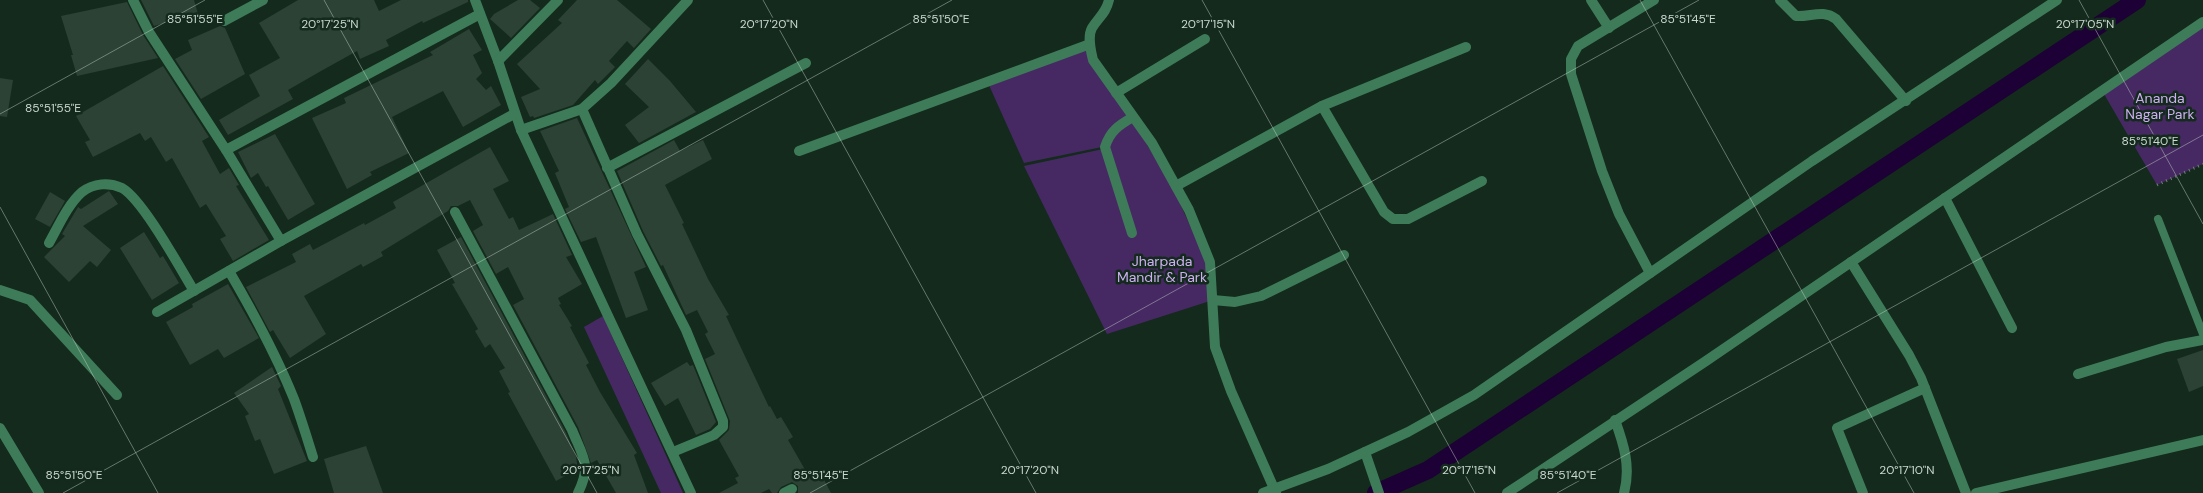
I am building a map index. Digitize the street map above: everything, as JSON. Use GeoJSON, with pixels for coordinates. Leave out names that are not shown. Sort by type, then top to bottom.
{"type":"FeatureCollection","features":[{"type":"Feature","properties":{"kind":"street"},"geometry":{"type":"LineString","coordinates":[[133,0],[149,32],[226,150],[280,241]]}},
{"type":"Feature","properties":{"kind":"street"},"geometry":{"type":"LineString","coordinates":[[475,0],[521,130],[640,388],[673,452],[691,493]]}},
{"type":"Feature","properties":{"kind":"street"},"geometry":{"type":"LineString","coordinates":[[498,61],[558,0]]}},
{"type":"Feature","properties":{"kind":"street"},"geometry":{"type":"LineString","coordinates":[[521,130],[582,109],[611,83],[688,0]]}},
{"type":"Feature","properties":{"kind":"street"},"geometry":{"type":"LineString","coordinates":[[1109,0],[1104,14],[1091,29],[1090,44],[1093,60],[1152,143],[1189,210],[1210,262],[1215,347],[1231,391],[1275,491]]}},
{"type":"Feature","properties":{"kind":"street"},"geometry":{"type":"LineString","coordinates":[[1591,0],[1609,28]]}},
{"type":"Feature","properties":{"kind":"street"},"geometry":{"type":"LineString","coordinates":[[1650,273],[1619,214],[1602,172],[1571,74],[1571,59],[1578,46],[1654,0]]}},
{"type":"Feature","properties":{"kind":"street"},"geometry":{"type":"LineString","coordinates":[[1780,0],[1796,16],[1805,17],[1820,13],[1830,14],[1906,100]]}},
{"type":"Feature","properties":{"kind":"street"},"geometry":{"type":"LineString","coordinates":[[1263,493],[1275,491],[1365,452],[1408,432],[1474,395],[1812,161],[2058,0]]}},
{"type":"Feature","properties":{"kind":"street"},"geometry":{"type":"LineString","coordinates":[[224,21],[260,1]]}},
{"type":"Feature","properties":{"kind":"street"},"geometry":{"type":"LineString","coordinates":[[226,150],[480,14]]}},
{"type":"Feature","properties":{"kind":"street"},"geometry":{"type":"LineString","coordinates":[[1507,493],[2203,22]]}},
{"type":"Feature","properties":{"kind":"street"},"geometry":{"type":"LineString","coordinates":[[1116,93],[1205,38]]}},
{"type":"Feature","properties":{"kind":"street"},"geometry":{"type":"LineString","coordinates":[[799,151],[1090,44]]}},
{"type":"Feature","properties":{"kind":"street"},"geometry":{"type":"LineString","coordinates":[[1176,186],[1322,106],[1466,47]]}},
{"type":"Feature","properties":{"kind":"street"},"geometry":{"type":"LineString","coordinates":[[607,168],[806,62]]}},
{"type":"Feature","properties":{"kind":"street"},"geometry":{"type":"LineString","coordinates":[[1322,106],[1384,212],[1393,220],[1408,218],[1482,181]]}},
{"type":"Feature","properties":{"kind":"street"},"geometry":{"type":"LineString","coordinates":[[582,109],[607,168],[686,330],[723,421],[723,427],[714,435],[673,452]]}},
{"type":"Feature","properties":{"kind":"street"},"geometry":{"type":"LineString","coordinates":[[156,312],[280,241],[514,114]]}},
{"type":"Feature","properties":{"kind":"street"},"geometry":{"type":"LineString","coordinates":[[1132,233],[1106,147],[1108,136],[1117,126],[1133,117]]}},
{"type":"Feature","properties":{"kind":"street"},"geometry":{"type":"LineString","coordinates":[[49,243],[71,206],[82,192],[96,185],[110,184],[123,189],[138,203],[194,291]]}},
{"type":"Feature","properties":{"kind":"street"},"geometry":{"type":"LineString","coordinates":[[1945,198],[2012,328]]}},
{"type":"Feature","properties":{"kind":"street"},"geometry":{"type":"LineString","coordinates":[[455,212],[572,430],[587,468],[586,478],[578,493]]}},
{"type":"Feature","properties":{"kind":"street"},"geometry":{"type":"LineString","coordinates":[[1213,300],[1235,302],[1261,296],[1344,255]]}},
{"type":"Feature","properties":{"kind":"street"},"geometry":{"type":"LineString","coordinates":[[1850,262],[1909,355],[1925,388],[1966,493]]}},
{"type":"Feature","properties":{"kind":"street"},"geometry":{"type":"LineString","coordinates":[[230,271],[279,365],[294,399],[313,457]]}},
{"type":"Feature","properties":{"kind":"street"},"geometry":{"type":"LineString","coordinates":[[0,290],[30,300],[116,395]]}},
{"type":"Feature","properties":{"kind":"street"},"geometry":{"type":"LineString","coordinates":[[2078,374],[2166,347],[2203,340]]}},
{"type":"Feature","properties":{"kind":"street"},"geometry":{"type":"LineString","coordinates":[[1863,493],[1837,428],[1925,388]]}},
{"type":"Feature","properties":{"kind":"street"},"geometry":{"type":"LineString","coordinates":[[1615,420],[1628,461],[1628,479],[1624,493]]}},
{"type":"Feature","properties":{"kind":"street"},"geometry":{"type":"LineString","coordinates":[[0,428],[39,493]]}},
{"type":"Feature","properties":{"kind":"street"},"geometry":{"type":"LineString","coordinates":[[1976,493],[2203,440]]}},
{"type":"Feature","properties":{"kind":"street"},"geometry":{"type":"LineString","coordinates":[[1365,452],[1379,493]]}},
{"type":"Feature","properties":{"kind":"lane"},"geometry":{"type":"LineString","coordinates":[[2158,219],[2203,334]]}},
{"type":"Feature","properties":{"kind":"path"},"geometry":{"type":"LineString","coordinates":[[2157,185],[2203,164]]}},
{"type":"Feature","properties":{"kind":"green space","name":"Ananda Nagar Park"},"geometry":{"type":"Polygon","coordinates":[[[2203,23],[2203,164],[2157,185],[2104,94],[2203,23]]]}},
{"type":"Feature","properties":{"kind":"green space"},"geometry":{"type":"Polygon","coordinates":[[[1089,45],[1131,117],[1102,147],[1024,163],[988,83],[1089,45]]]}},
{"type":"Feature","properties":{"kind":"green space","name":"Jharpada Mandir & Park"},"geometry":{"type":"Polygon","coordinates":[[[1133,121],[1173,188],[1207,263],[1210,301],[1107,334],[1024,166],[1108,147],[1111,137],[1133,121]]]}},
{"type":"Feature","properties":{"kind":"green space"},"geometry":{"type":"Polygon","coordinates":[[[603,316],[683,493],[661,493],[584,327],[603,316]]]}},
{"type":"Feature","properties":{"kind":"building"},"geometry":{"type":"Polygon","coordinates":[[[141,0],[194,0],[198,14],[154,26],[141,0]]]}},
{"type":"Feature","properties":{"kind":"building"},"geometry":{"type":"Polygon","coordinates":[[[298,0],[374,0],[379,11],[401,0],[468,0],[468,2],[423,23],[422,21],[386,40],[389,46],[360,59],[357,51],[288,90],[293,99],[228,135],[219,120],[260,96],[249,75],[280,58],[259,23],[298,0]]]}},
{"type":"Feature","properties":{"kind":"building"},"geometry":{"type":"Polygon","coordinates":[[[518,0],[530,0],[540,8],[511,38],[490,19],[494,14],[518,0]]]}},
{"type":"Feature","properties":{"kind":"building"},"geometry":{"type":"Polygon","coordinates":[[[577,0],[617,0],[651,29],[634,48],[627,41],[609,61],[615,67],[598,84],[595,80],[573,105],[534,118],[533,116],[530,117],[521,97],[540,89],[517,64],[562,23],[558,20],[577,0]]]}},
{"type":"Feature","properties":{"kind":"building"},"geometry":{"type":"Polygon","coordinates":[[[127,2],[143,35],[158,58],[77,76],[71,55],[73,55],[61,16],[127,2]]]}},
{"type":"Feature","properties":{"kind":"building"},"geometry":{"type":"Polygon","coordinates":[[[220,26],[225,28],[245,74],[201,99],[175,59],[192,50],[188,40],[220,26]]]}},
{"type":"Feature","properties":{"kind":"building"},"geometry":{"type":"Polygon","coordinates":[[[469,29],[482,50],[473,55],[482,73],[476,79],[486,90],[491,86],[501,105],[463,127],[443,91],[392,117],[409,153],[370,172],[372,175],[347,189],[312,118],[346,103],[344,98],[433,55],[430,52],[469,29]]]}},
{"type":"Feature","properties":{"kind":"building"},"geometry":{"type":"Polygon","coordinates":[[[648,59],[670,81],[696,112],[639,143],[625,125],[649,107],[625,84],[648,59]]]}},
{"type":"Feature","properties":{"kind":"building"},"geometry":{"type":"Polygon","coordinates":[[[163,66],[209,137],[202,141],[220,174],[229,168],[239,185],[236,186],[269,240],[233,261],[220,239],[226,236],[206,204],[200,208],[172,158],[166,162],[151,137],[145,141],[140,133],[93,157],[85,142],[90,140],[76,116],[163,66]]]}},
{"type":"Feature","properties":{"kind":"building"},"geometry":{"type":"Polygon","coordinates":[[[0,78],[13,80],[7,117],[0,116],[0,78]]]}},
{"type":"Feature","properties":{"kind":"building"},"geometry":{"type":"Polygon","coordinates":[[[577,118],[646,267],[634,272],[648,310],[626,318],[596,237],[581,242],[565,209],[569,207],[555,173],[559,171],[540,131],[577,118]]]}},
{"type":"Feature","properties":{"kind":"building"},"geometry":{"type":"Polygon","coordinates":[[[275,134],[315,204],[288,220],[258,173],[251,178],[238,152],[275,134]]]}},
{"type":"Feature","properties":{"kind":"building"},"geometry":{"type":"Polygon","coordinates":[[[674,140],[680,151],[703,140],[712,159],[665,185],[708,279],[729,315],[726,316],[769,407],[777,419],[781,417],[793,437],[788,440],[811,480],[821,474],[831,493],[798,493],[798,486],[792,482],[781,487],[777,493],[772,493],[769,489],[761,493],[719,493],[738,483],[735,478],[739,476],[719,440],[729,430],[730,421],[705,359],[715,354],[705,334],[708,332],[697,310],[686,315],[663,265],[661,266],[643,231],[617,171],[674,140]]]}},
{"type":"Feature","properties":{"kind":"building"},"geometry":{"type":"Polygon","coordinates":[[[490,147],[509,181],[493,189],[509,219],[513,217],[519,230],[553,214],[572,255],[566,257],[582,284],[558,298],[561,304],[559,305],[572,326],[570,327],[589,363],[586,365],[600,392],[637,453],[634,455],[648,493],[616,493],[597,460],[591,463],[578,427],[513,305],[524,299],[508,267],[496,274],[473,231],[483,225],[470,200],[458,206],[451,206],[448,211],[381,252],[383,256],[363,267],[361,264],[304,296],[326,334],[290,358],[273,330],[270,332],[246,287],[296,262],[292,254],[310,244],[313,250],[396,208],[393,202],[490,147]]]}},
{"type":"Feature","properties":{"kind":"building"},"geometry":{"type":"Polygon","coordinates":[[[109,191],[118,204],[83,226],[111,250],[97,267],[90,261],[69,282],[44,257],[65,236],[62,234],[78,207],[81,209],[109,191]]]}},
{"type":"Feature","properties":{"kind":"building"},"geometry":{"type":"Polygon","coordinates":[[[50,192],[65,201],[50,227],[35,219],[50,192]]]}},
{"type":"Feature","properties":{"kind":"building"},"geometry":{"type":"Polygon","coordinates":[[[144,232],[160,258],[163,256],[179,283],[152,300],[120,248],[144,232]]]}},
{"type":"Feature","properties":{"kind":"building"},"geometry":{"type":"Polygon","coordinates":[[[461,237],[566,433],[576,457],[578,469],[556,481],[508,393],[510,392],[499,371],[505,368],[490,344],[485,348],[475,331],[478,329],[452,284],[455,283],[437,250],[461,237]]]}},
{"type":"Feature","properties":{"kind":"building"},"geometry":{"type":"Polygon","coordinates":[[[228,284],[259,338],[224,358],[218,349],[190,365],[166,322],[193,307],[192,304],[228,284]]]}},
{"type":"Feature","properties":{"kind":"building"},"geometry":{"type":"Polygon","coordinates":[[[2203,350],[2203,386],[2189,392],[2177,359],[2203,350]]]}},
{"type":"Feature","properties":{"kind":"building"},"geometry":{"type":"Polygon","coordinates":[[[687,362],[690,366],[693,365],[716,422],[710,429],[696,435],[678,398],[665,406],[651,383],[687,362]]]}},
{"type":"Feature","properties":{"kind":"building"},"geometry":{"type":"Polygon","coordinates":[[[272,367],[281,386],[278,389],[307,461],[274,474],[260,439],[255,441],[245,416],[249,414],[234,393],[272,367]]]}},
{"type":"Feature","properties":{"kind":"building"},"geometry":{"type":"Polygon","coordinates":[[[366,446],[383,493],[334,493],[324,459],[366,446]]]}},
{"type":"Feature","properties":{"kind":"waterway"},"geometry":{"type":"LineString","coordinates":[[1376,493],[1428,470],[2137,0]]}}]}
